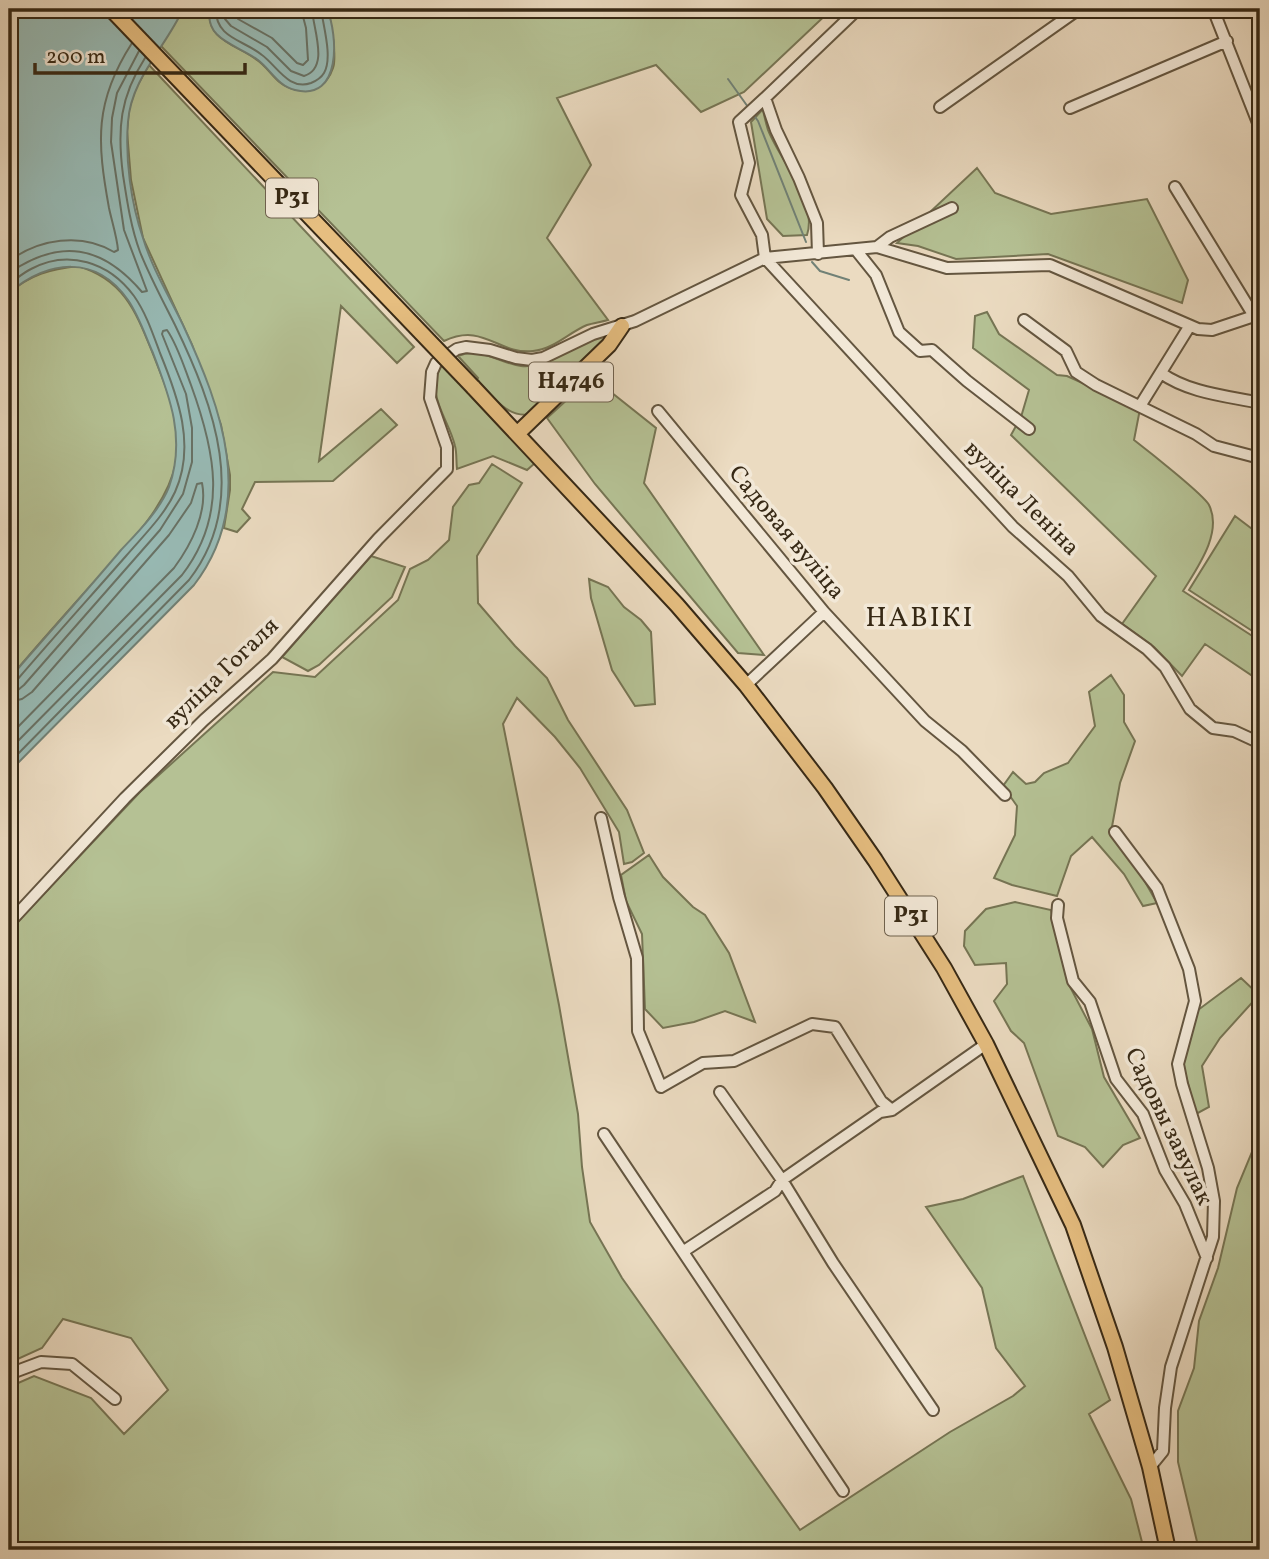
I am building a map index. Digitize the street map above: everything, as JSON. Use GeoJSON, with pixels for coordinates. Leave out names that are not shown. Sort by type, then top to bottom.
{"type":"FeatureCollection","features":[{"type":"Feature","properties":{"kind":"main road","name":"Р31"},"geometry":{"type":"LineString","coordinates":[[111,9],[473,387],[677,605],[747,685],[825,788],[875,860],[944,968],[986,1044],[1073,1225],[1115,1347],[1150,1466],[1168,1550]]}},
{"type":"Feature","properties":{"kind":"main road","name":"Н4746"},"geometry":{"type":"LineString","coordinates":[[517,434],[608,345],[622,326]]}},
{"type":"Feature","properties":{"kind":"street"},"geometry":{"type":"LineString","coordinates":[[765,258],[762,235],[741,195],[749,163],[739,122],[858,9]]}},
{"type":"Feature","properties":{"kind":"street"},"geometry":{"type":"LineString","coordinates":[[940,107],[1079,9]]}},
{"type":"Feature","properties":{"kind":"street"},"geometry":{"type":"LineString","coordinates":[[1213,9],[1260,128]]}},
{"type":"Feature","properties":{"kind":"street"},"geometry":{"type":"LineString","coordinates":[[1070,108],[1227,41]]}},
{"type":"Feature","properties":{"kind":"street"},"geometry":{"type":"LineString","coordinates":[[765,98],[776,130],[817,223],[818,254]]}},
{"type":"Feature","properties":{"kind":"street"},"geometry":{"type":"LineString","coordinates":[[1175,187],[1257,315]]}},
{"type":"Feature","properties":{"kind":"street"},"geometry":{"type":"LineString","coordinates":[[877,247],[890,237],[953,208]]}},
{"type":"Feature","properties":{"kind":"street","name":"Н4746"},"geometry":{"type":"LineString","coordinates":[[622,326],[765,258],[877,247],[947,268],[1050,265],[1135,300],[1189,327],[1212,330],[1257,315]]}},
{"type":"Feature","properties":{"kind":"street"},"geometry":{"type":"LineString","coordinates":[[856,250],[876,275],[899,332],[920,351],[932,350],[1029,429]]}},
{"type":"Feature","properties":{"kind":"street","name":"вуліца Леніна"},"geometry":{"type":"LineString","coordinates":[[765,258],[1013,527],[1068,576],[1101,616],[1147,649],[1165,667],[1190,709],[1213,728],[1234,731],[1260,743]]}},
{"type":"Feature","properties":{"kind":"street"},"geometry":{"type":"LineString","coordinates":[[1024,320],[1066,351],[1076,372],[1096,385],[1196,434],[1214,446],[1252,456]]}},
{"type":"Feature","properties":{"kind":"street","name":"вуліца Гогаля"},"geometry":{"type":"LineString","coordinates":[[9,923],[125,798],[204,720],[272,659],[379,539],[447,470],[447,447],[430,398],[432,372],[436,363],[466,346],[532,360],[593,334],[622,326]]}},
{"type":"Feature","properties":{"kind":"street"},"geometry":{"type":"LineString","coordinates":[[1140,406],[1189,327]]}},
{"type":"Feature","properties":{"kind":"street"},"geometry":{"type":"LineString","coordinates":[[1161,373],[1199,391],[1260,403]]}},
{"type":"Feature","properties":{"kind":"street","name":"Садовая вуліца"},"geometry":{"type":"LineString","coordinates":[[658,411],[824,612],[925,721],[962,751],[1005,795]]}},
{"type":"Feature","properties":{"kind":"street"},"geometry":{"type":"LineString","coordinates":[[747,685],[824,612]]}},
{"type":"Feature","properties":{"kind":"street"},"geometry":{"type":"LineString","coordinates":[[601,817],[619,897],[637,958],[638,1031],[661,1087],[703,1063],[734,1061],[812,1024],[835,1027],[881,1101],[892,1110]]}},
{"type":"Feature","properties":{"kind":"street","name":"Садовы завулак"},"geometry":{"type":"LineString","coordinates":[[1115,832],[1157,888],[1189,969],[1195,1001],[1178,1064],[1208,1168],[1214,1201],[1213,1237],[1207,1258]]}},
{"type":"Feature","properties":{"kind":"street","name":"Садовы завулак"},"geometry":{"type":"LineString","coordinates":[[1058,905],[1056,918],[1073,981],[1090,1002],[1116,1079],[1143,1114],[1165,1170],[1185,1204],[1207,1258]]}},
{"type":"Feature","properties":{"kind":"street"},"geometry":{"type":"LineString","coordinates":[[684,1251],[775,1191],[782,1180],[880,1112],[892,1110],[986,1044]]}},
{"type":"Feature","properties":{"kind":"street"},"geometry":{"type":"LineString","coordinates":[[720,1092],[782,1180],[833,1263],[933,1410]]}},
{"type":"Feature","properties":{"kind":"street"},"geometry":{"type":"LineString","coordinates":[[604,1134],[843,1491]]}},
{"type":"Feature","properties":{"kind":"street"},"geometry":{"type":"LineString","coordinates":[[1150,1466],[1163,1451],[1171,1367],[1207,1258]]}},
{"type":"Feature","properties":{"kind":"street"},"geometry":{"type":"LineString","coordinates":[[9,1374],[41,1362],[72,1364],[115,1399]]}},
{"type":"Feature","properties":{"kind":"green space"},"geometry":{"type":"Polygon","coordinates":[[[183,9],[210,9],[213,28],[224,40],[257,60],[285,86],[310,90],[322,85],[333,68],[333,38],[327,9],[832,9],[744,92],[701,112],[656,65],[557,98],[591,165],[547,238],[608,320],[587,325],[541,350],[521,351],[470,335],[444,341],[161,46],[183,9]]]}},
{"type":"Feature","properties":{"kind":"green space"},"geometry":{"type":"Polygon","coordinates":[[[149,65],[414,347],[397,363],[341,306],[319,461],[381,409],[397,425],[333,481],[255,482],[242,509],[250,518],[237,532],[224,528],[230,475],[221,425],[192,345],[143,238],[131,180],[127,131],[129,109],[136,88],[149,65]]]}},
{"type":"Feature","properties":{"kind":"green space"},"geometry":{"type":"Polygon","coordinates":[[[763,109],[768,130],[803,195],[809,222],[807,235],[783,236],[767,219],[751,122],[763,109]]]}},
{"type":"Feature","properties":{"kind":"green space"},"geometry":{"type":"Polygon","coordinates":[[[977,168],[995,193],[1051,214],[1147,199],[1188,280],[1182,303],[1048,254],[956,259],[918,246],[897,243],[977,168]]]}},
{"type":"Feature","properties":{"kind":"green space"},"geometry":{"type":"Polygon","coordinates":[[[78,266],[106,279],[116,287],[139,321],[162,376],[175,418],[178,447],[176,462],[163,497],[140,531],[9,679],[9,293],[41,274],[78,266]]]}},
{"type":"Feature","properties":{"kind":"green space"},"geometry":{"type":"Polygon","coordinates":[[[987,312],[999,334],[1057,375],[1067,376],[1140,409],[1134,440],[1197,492],[1209,505],[1212,516],[1211,538],[1183,591],[1260,641],[1260,681],[1205,644],[1182,676],[1154,647],[1122,624],[1156,576],[1011,435],[1021,417],[1029,390],[973,348],[975,316],[987,312]]]}},
{"type":"Feature","properties":{"kind":"green space"},"geometry":{"type":"Polygon","coordinates":[[[597,335],[604,336],[606,340],[531,414],[515,413],[501,405],[458,356],[466,353],[482,354],[521,366],[531,366],[560,356],[597,335]]]}},
{"type":"Feature","properties":{"kind":"green space"},"geometry":{"type":"Polygon","coordinates":[[[442,365],[535,463],[527,470],[493,456],[457,469],[455,446],[436,395],[437,375],[442,365]]]}},
{"type":"Feature","properties":{"kind":"green space"},"geometry":{"type":"Polygon","coordinates":[[[592,377],[656,428],[644,483],[764,655],[738,653],[595,484],[547,418],[592,377]]]}},
{"type":"Feature","properties":{"kind":"green space"},"geometry":{"type":"Polygon","coordinates":[[[492,464],[522,483],[477,556],[478,603],[547,678],[568,720],[627,810],[644,853],[632,862],[624,864],[619,832],[580,768],[555,737],[517,698],[503,724],[559,1005],[578,1114],[590,1222],[622,1278],[800,1530],[1025,1386],[996,1348],[982,1288],[926,1207],[963,1199],[1023,1176],[1110,1400],[1089,1414],[1131,1499],[1144,1550],[9,1550],[9,1387],[34,1376],[91,1398],[124,1434],[168,1390],[131,1338],[63,1319],[42,1348],[9,1363],[9,931],[140,792],[273,672],[315,677],[398,600],[410,569],[428,560],[449,540],[453,507],[469,485],[479,483],[492,464]]]}},
{"type":"Feature","properties":{"kind":"green space"},"geometry":{"type":"Polygon","coordinates":[[[1235,516],[1260,535],[1260,636],[1189,590],[1235,516]]]}},
{"type":"Feature","properties":{"kind":"green space"},"geometry":{"type":"Polygon","coordinates":[[[371,556],[405,567],[392,597],[319,665],[308,671],[282,657],[371,556]]]}},
{"type":"Feature","properties":{"kind":"green space"},"geometry":{"type":"Polygon","coordinates":[[[589,579],[608,587],[624,607],[651,632],[655,704],[635,706],[612,670],[591,598],[589,579]]]}},
{"type":"Feature","properties":{"kind":"green space"},"geometry":{"type":"Polygon","coordinates":[[[1111,675],[1124,695],[1124,722],[1135,741],[1120,783],[1111,832],[1135,864],[1157,903],[1143,906],[1124,874],[1092,837],[1071,856],[1057,896],[994,878],[1015,835],[1017,806],[1003,786],[1013,772],[1026,784],[1035,782],[1044,773],[1068,763],[1095,726],[1089,692],[1111,675]]]}},
{"type":"Feature","properties":{"kind":"green space"},"geometry":{"type":"Polygon","coordinates":[[[649,855],[663,877],[693,907],[705,915],[729,953],[755,1022],[725,1011],[694,1022],[663,1028],[645,1009],[642,934],[626,901],[621,875],[649,855]]]}},
{"type":"Feature","properties":{"kind":"green space"},"geometry":{"type":"Polygon","coordinates":[[[1015,902],[1051,910],[1068,983],[1092,1029],[1104,1077],[1140,1138],[1123,1145],[1103,1167],[1085,1147],[1058,1136],[1024,1043],[1011,1031],[994,1001],[1007,984],[1006,963],[975,965],[964,946],[965,931],[986,909],[1015,902]]]}},
{"type":"Feature","properties":{"kind":"green space"},"geometry":{"type":"Polygon","coordinates":[[[1241,978],[1259,995],[1220,1038],[1202,1066],[1209,1107],[1196,1114],[1183,1065],[1198,1010],[1241,978]]]}},
{"type":"Feature","properties":{"kind":"green space"},"geometry":{"type":"Polygon","coordinates":[[[1260,1142],[1260,1550],[1199,1550],[1178,1462],[1178,1411],[1194,1368],[1199,1321],[1218,1268],[1237,1188],[1254,1147],[1260,1142]]]}},
{"type":"Feature","properties":{"kind":"water"},"geometry":{"type":"Polygon","coordinates":[[[9,9],[183,9],[135,91],[128,122],[128,166],[135,210],[147,249],[210,390],[227,456],[228,489],[224,522],[213,554],[194,585],[9,772],[9,679],[141,528],[165,496],[174,469],[176,435],[170,402],[159,369],[135,312],[115,285],[87,269],[71,267],[40,274],[9,293],[9,9]]]}},
{"type":"Feature","properties":{"kind":"water"},"geometry":{"type":"Polygon","coordinates":[[[210,9],[327,9],[334,49],[329,76],[321,86],[310,91],[289,88],[258,60],[217,35],[212,28],[210,9]]]}},
{"type":"Feature","properties":{"kind":"waterway"},"geometry":{"type":"LineString","coordinates":[[728,79],[748,107]]}},
{"type":"Feature","properties":{"kind":"waterway"},"geometry":{"type":"LineString","coordinates":[[753,114],[806,242]]}},
{"type":"Feature","properties":{"kind":"waterway"},"geometry":{"type":"LineString","coordinates":[[812,262],[820,271],[849,280]]}},
{"type":"Feature","properties":{"kind":"district","name":"НАВІКІ"},"geometry":{"type":"Point","coordinates":[920,618]}}]}
